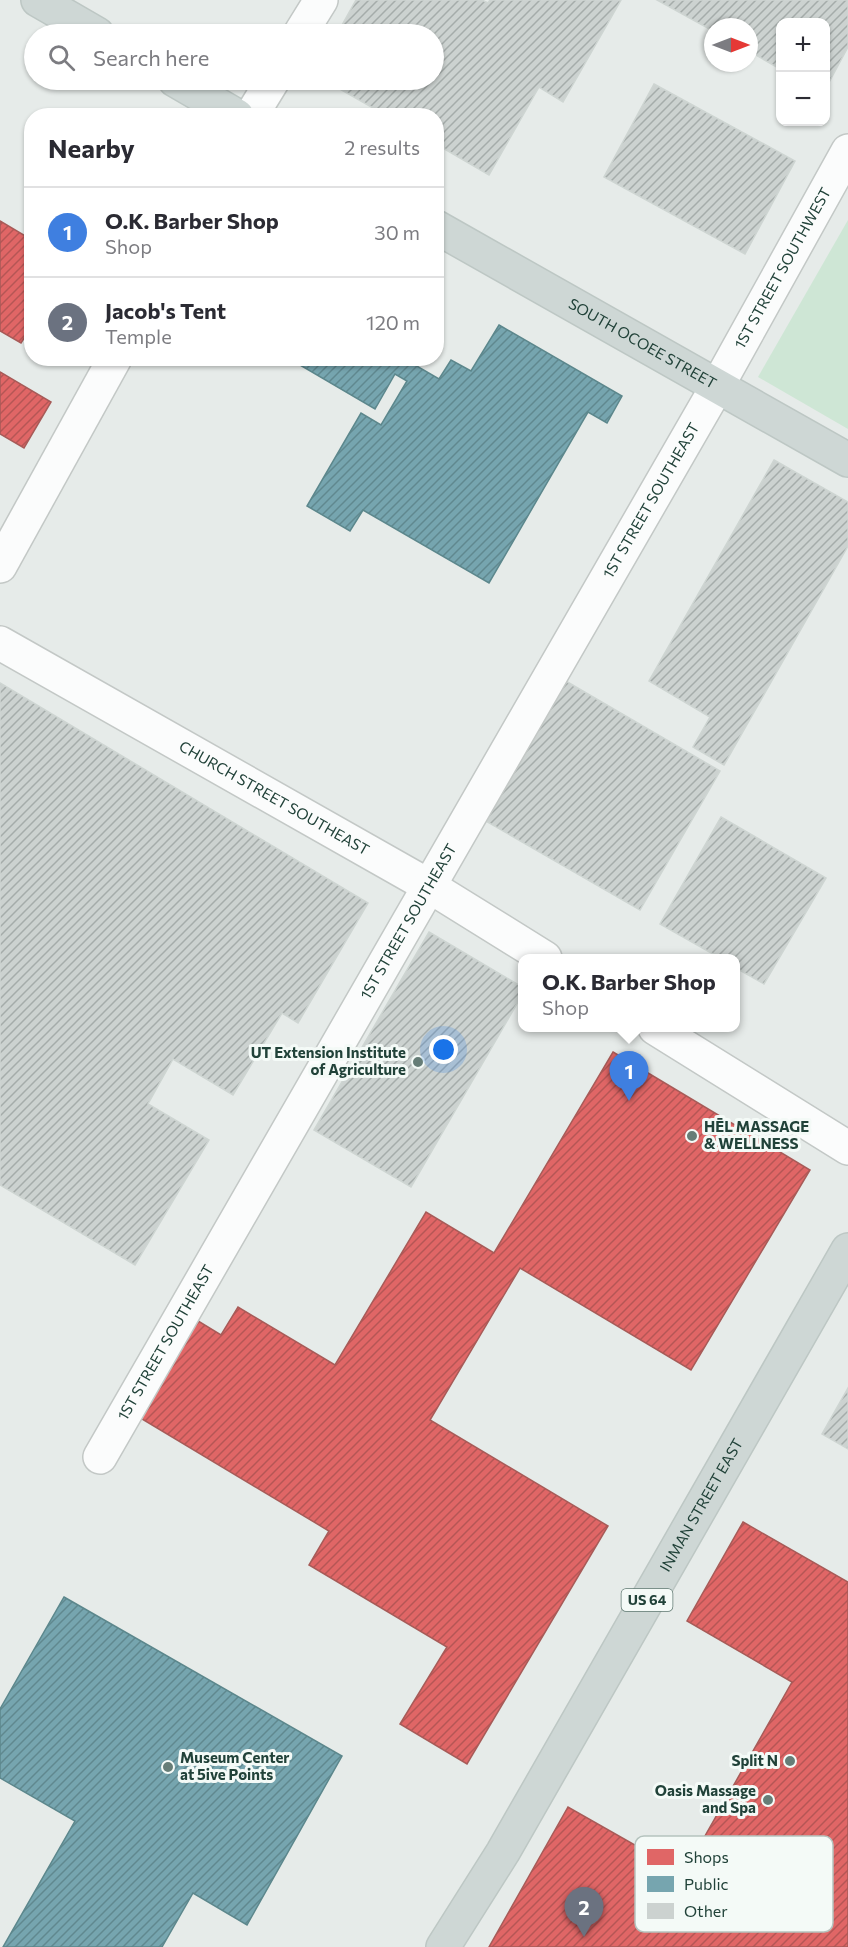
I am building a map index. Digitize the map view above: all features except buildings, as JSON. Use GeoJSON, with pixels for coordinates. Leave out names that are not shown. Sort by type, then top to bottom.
{"type":"FeatureCollection","features":[{"type":"Feature","properties":{"kind":"main road"},"geometry":{"type":"LineString","coordinates":[[38,0],[80,24]]}},
{"type":"Feature","properties":{"kind":"main road"},"geometry":{"type":"LineString","coordinates":[[192,90],[223,108]]}},
{"type":"Feature","properties":{"kind":"main road","name":"SOUTH OCOEE STREET"},"geometry":{"type":"LineString","coordinates":[[444,231],[848,460]]}},
{"type":"Feature","properties":{"kind":"main road","name":"INMAN STREET EAST"},"geometry":{"type":"LineString","coordinates":[[443,1947],[503,1852],[848,1250]]}},
{"type":"Feature","properties":{"kind":"street"},"geometry":{"type":"LineString","coordinates":[[306,24],[321,0]]}},
{"type":"Feature","properties":{"kind":"street"},"geometry":{"type":"LineString","coordinates":[[256,108],[267,90]]}},
{"type":"Feature","properties":{"kind":"street","name":"1ST STREET SOUTHWEST"},"geometry":{"type":"LineString","coordinates":[[717,384],[848,151]]}},
{"type":"Feature","properties":{"kind":"street"},"geometry":{"type":"LineString","coordinates":[[0,566],[111,366]]}},
{"type":"Feature","properties":{"kind":"street","name":"1ST STREET SOUTHEAST"},"geometry":{"type":"LineString","coordinates":[[100,1457],[717,384]]}},
{"type":"Feature","properties":{"kind":"street","name":"CHURCH STREET SOUTHEAST"},"geometry":{"type":"LineString","coordinates":[[0,643],[429,886],[539,954]]}},
{"type":"Feature","properties":{"kind":"street"},"geometry":{"type":"LineString","coordinates":[[662,1032],[848,1148]]}},
{"type":"Feature","properties":{"kind":"green space"},"geometry":{"type":"Polygon","coordinates":[[[848,220],[848,429],[758,377],[848,220]]]}},
{"type":"Feature","properties":{"kind":"place","name":"UT Extension Institute of Agriculture"},"geometry":{"type":"Point","coordinates":[418,1062]}},
{"type":"Feature","properties":{"kind":"place","name":"O.K. Barber Shop"},"geometry":{"type":"Point","coordinates":[629,1101]}},
{"type":"Feature","properties":{"kind":"place","name":"HĒL MASSAGE & WELLNESS"},"geometry":{"type":"Point","coordinates":[692,1136]}},
{"type":"Feature","properties":{"kind":"place","name":"Split N"},"geometry":{"type":"Point","coordinates":[790,1761]}},
{"type":"Feature","properties":{"kind":"place","name":"Museum Center at 5ive Points"},"geometry":{"type":"Point","coordinates":[168,1767]}},
{"type":"Feature","properties":{"kind":"place","name":"Oasis Massage and Spa"},"geometry":{"type":"Point","coordinates":[768,1800]}},
{"type":"Feature","properties":{"kind":"place","name":"Jacob's Tent"},"geometry":{"type":"Point","coordinates":[584,1937]}}]}
